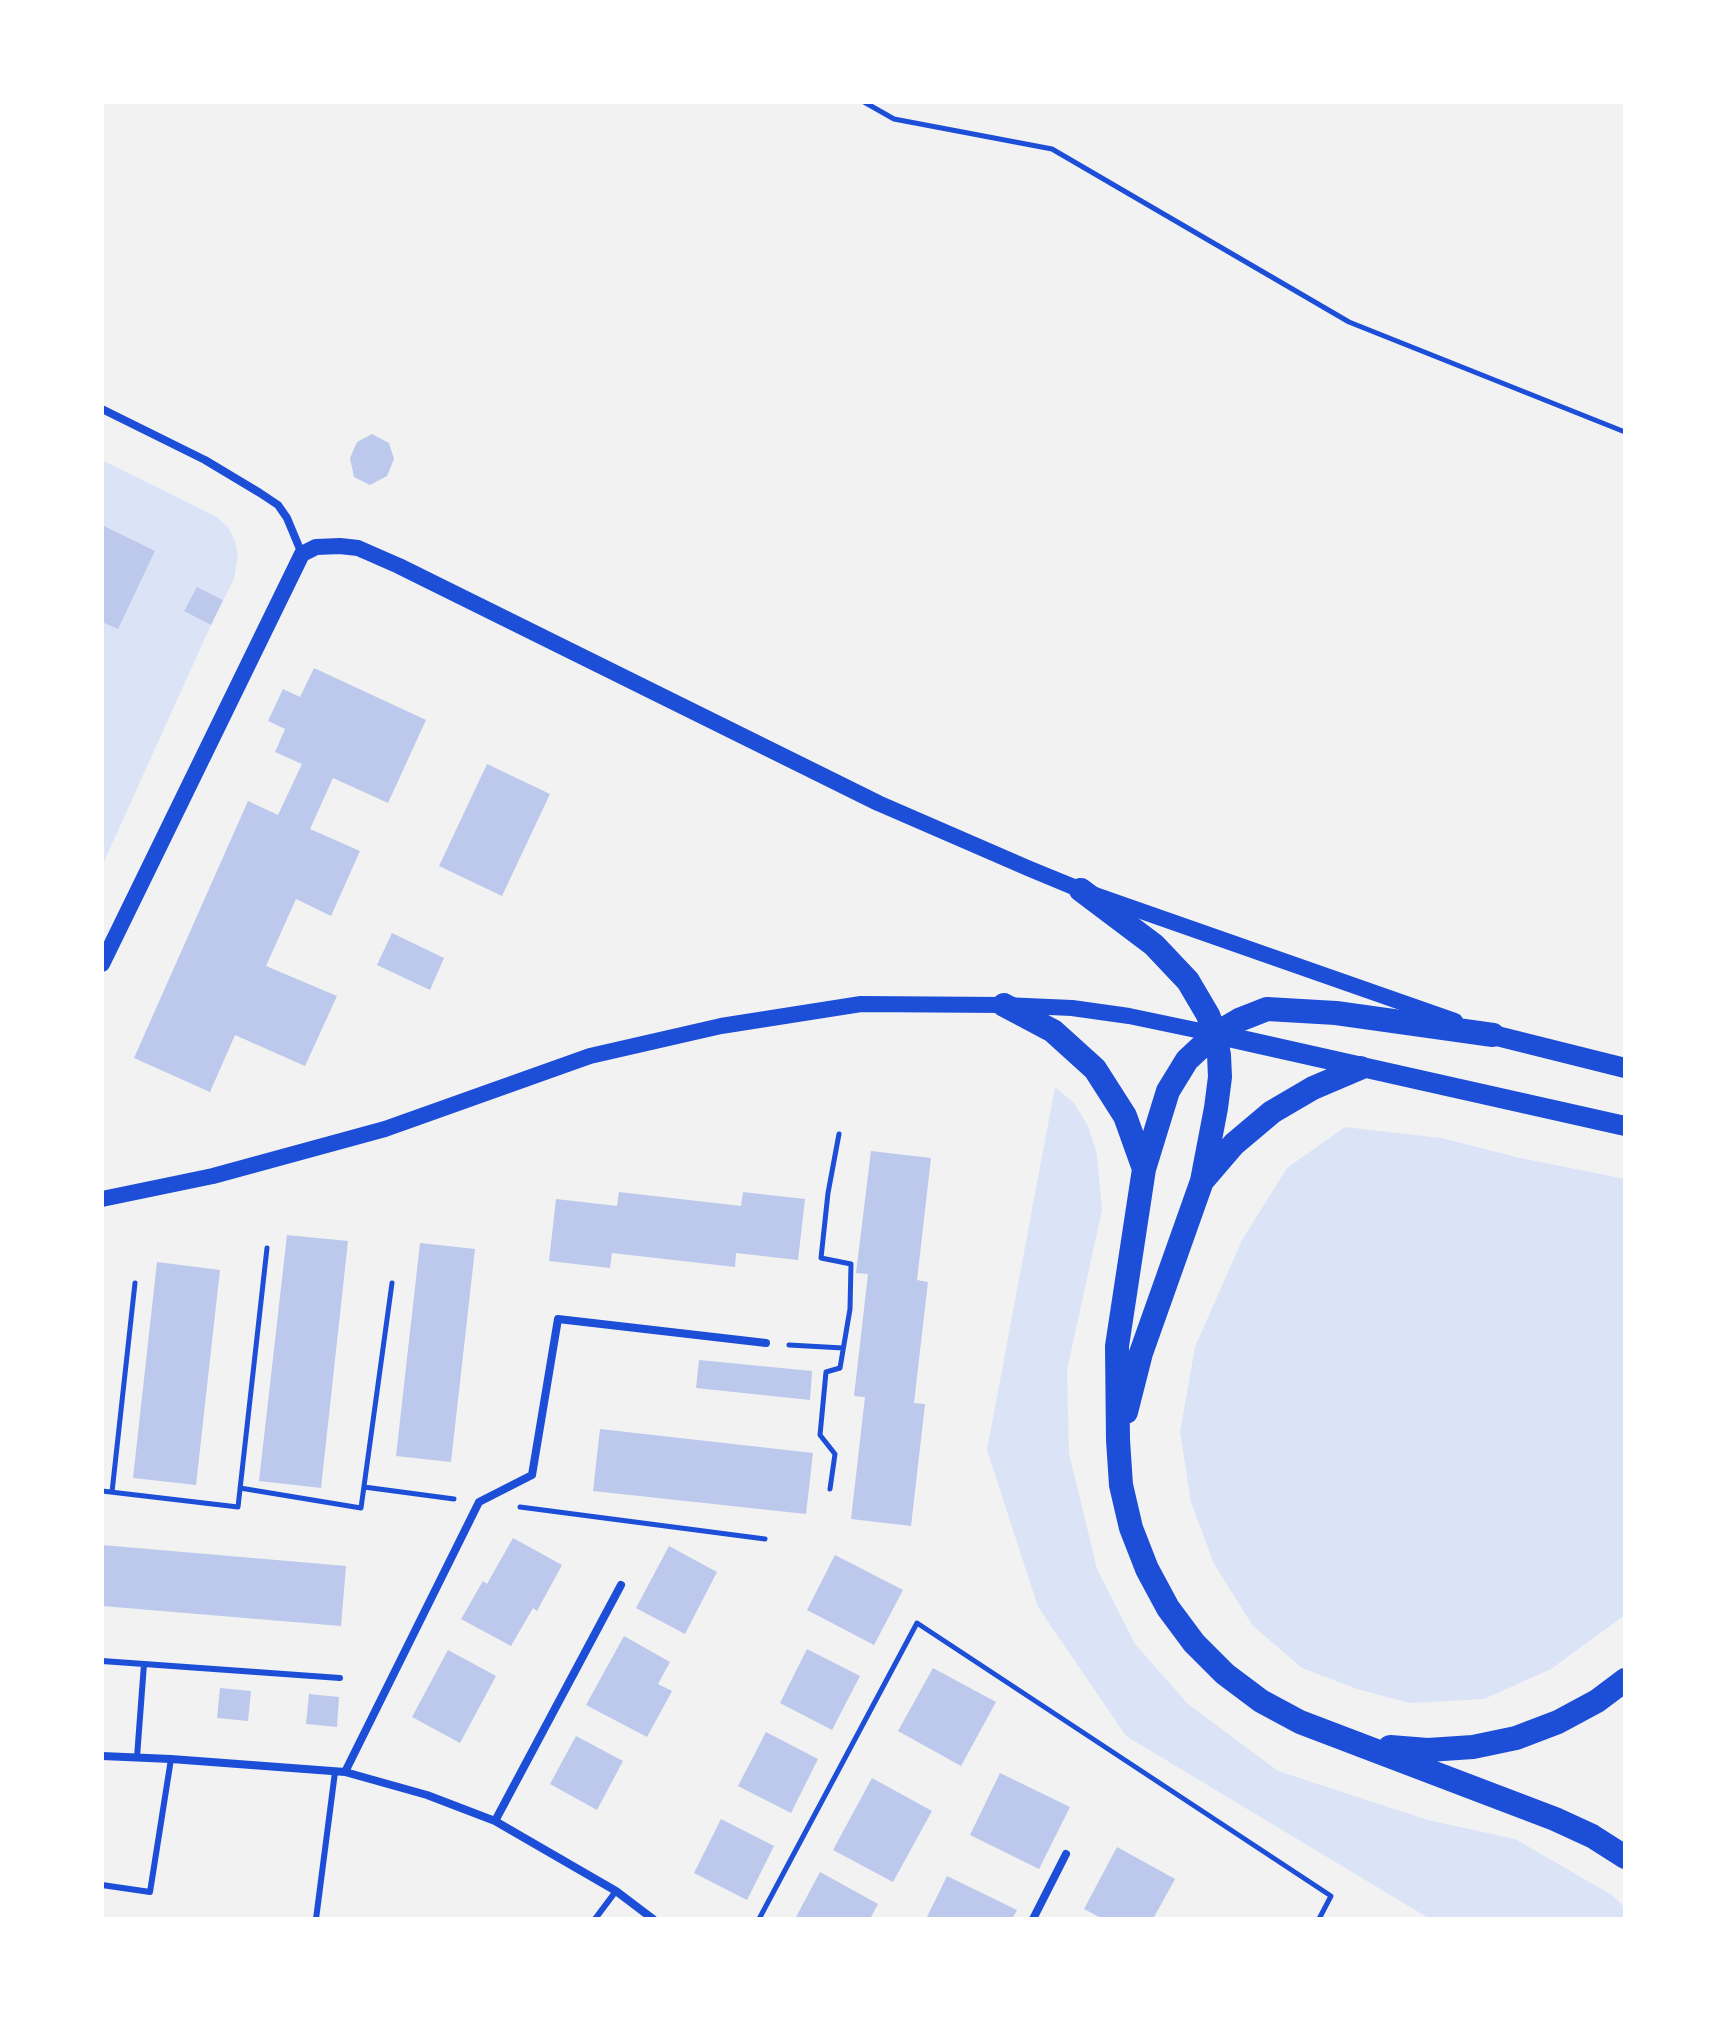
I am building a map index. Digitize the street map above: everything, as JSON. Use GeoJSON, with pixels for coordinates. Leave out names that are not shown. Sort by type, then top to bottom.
{"type":"FeatureCollection","features":[{"type":"Feature","properties":{"kind":"highway"},"geometry":{"type":"LineString","coordinates":[[1081,890],[1154,945],[1200,997],[1215,1034],[1220,1077],[1202,1181],[1141,1353],[1118,1440]]}},
{"type":"Feature","properties":{"kind":"highway"},"geometry":{"type":"LineString","coordinates":[[1004,1005],[1053,1031],[1095,1069],[1125,1116],[1144,1169]]}},
{"type":"Feature","properties":{"kind":"highway"},"geometry":{"type":"LineString","coordinates":[[1493,1035],[1336,1013],[1267,1009],[1215,1034],[1187,1060],[1168,1091],[1144,1169],[1117,1346],[1121,1485],[1131,1528],[1147,1569],[1168,1608],[1194,1643],[1225,1674],[1261,1701],[1300,1722],[1555,1819],[1592,1836],[1625,1857]]}},
{"type":"Feature","properties":{"kind":"highway"},"geometry":{"type":"LineString","coordinates":[[1202,1181],[1234,1144],[1272,1112],[1313,1088],[1360,1068]]}},
{"type":"Feature","properties":{"kind":"highway"},"geometry":{"type":"LineString","coordinates":[[1341,1737],[1384,1747],[1428,1750],[1473,1747],[1516,1738],[1558,1722],[1597,1701],[1625,1680]]}},
{"type":"Feature","properties":{"kind":"main road"},"geometry":{"type":"LineString","coordinates":[[102,964],[302,554],[324,545],[358,548],[373,554],[878,803],[1081,890],[1493,1035],[1625,1068]]}},
{"type":"Feature","properties":{"kind":"main road"},"geometry":{"type":"LineString","coordinates":[[105,1197],[213,1176],[385,1129],[590,1056],[721,1026],[861,1004],[1072,1008],[1129,1016],[1625,1126]]}},
{"type":"Feature","properties":{"kind":"street"},"geometry":{"type":"LineString","coordinates":[[102,409],[205,460],[278,505],[302,554]]}},
{"type":"Feature","properties":{"kind":"street"},"geometry":{"type":"LineString","coordinates":[[340,1772],[479,1502],[532,1475],[558,1319],[766,1343]]}},
{"type":"Feature","properties":{"kind":"street"},"geometry":{"type":"LineString","coordinates":[[495,1821],[621,1585]]}},
{"type":"Feature","properties":{"kind":"street"},"geometry":{"type":"LineString","coordinates":[[102,1756],[340,1772],[427,1795],[495,1821],[616,1891],[653,1919]]}},
{"type":"Feature","properties":{"kind":"street"},"geometry":{"type":"LineString","coordinates":[[1033,1919],[1066,1854]]}},
{"type":"Feature","properties":{"kind":"lane"},"geometry":{"type":"LineString","coordinates":[[102,1661],[340,1678]]}},
{"type":"Feature","properties":{"kind":"lane"},"geometry":{"type":"LineString","coordinates":[[137,1757],[144,1664]]}},
{"type":"Feature","properties":{"kind":"lane"},"geometry":{"type":"LineString","coordinates":[[102,1885],[150,1892],[171,1759]]}},
{"type":"Feature","properties":{"kind":"lane"},"geometry":{"type":"LineString","coordinates":[[316,1919],[340,1772]]}},
{"type":"Feature","properties":{"kind":"lane"},"geometry":{"type":"LineString","coordinates":[[595,1919],[616,1891]]}},
{"type":"Feature","properties":{"kind":"path"},"geometry":{"type":"LineString","coordinates":[[864,102],[894,119],[1052,149],[1349,322],[1625,432]]}},
{"type":"Feature","properties":{"kind":"path"},"geometry":{"type":"LineString","coordinates":[[830,1489],[835,1454],[820,1435],[826,1372],[840,1368],[850,1309],[851,1264],[821,1258],[828,1193],[839,1134]]}},
{"type":"Feature","properties":{"kind":"path"},"geometry":{"type":"LineString","coordinates":[[102,1491],[238,1507],[267,1248]]}},
{"type":"Feature","properties":{"kind":"path"},"geometry":{"type":"LineString","coordinates":[[112,1492],[135,1283]]}},
{"type":"Feature","properties":{"kind":"path"},"geometry":{"type":"LineString","coordinates":[[240,1488],[361,1508],[392,1283]]}},
{"type":"Feature","properties":{"kind":"path"},"geometry":{"type":"LineString","coordinates":[[766,1343],[843,1348]]}},
{"type":"Feature","properties":{"kind":"path"},"geometry":{"type":"LineString","coordinates":[[364,1487],[765,1539]]}},
{"type":"Feature","properties":{"kind":"path"},"geometry":{"type":"LineString","coordinates":[[759,1919],[917,1623],[1331,1896],[1319,1919]]}},
{"type":"Feature","properties":{"kind":"shaded area"},"geometry":{"type":"Polygon","coordinates":[[[102,460],[217,517],[228,527],[238,556],[234,579],[102,866],[102,460]]]}},
{"type":"Feature","properties":{"kind":"shaded area"},"geometry":{"type":"Polygon","coordinates":[[[1055,1087],[1074,1103],[1088,1126],[1097,1154],[1102,1210],[1067,1370],[1069,1453],[1097,1569],[1135,1644],[1188,1704],[1278,1771],[1428,1820],[1515,1839],[1612,1895],[1625,1908],[1625,1919],[1430,1919],[1126,1736],[1038,1607],[987,1450],[1055,1087]]]}},
{"type":"Feature","properties":{"kind":"shaded area"},"geometry":{"type":"Polygon","coordinates":[[[1345,1127],[1441,1138],[1625,1179],[1625,1615],[1551,1669],[1484,1699],[1410,1703],[1357,1689],[1302,1668],[1253,1626],[1214,1564],[1191,1502],[1180,1432],[1195,1347],[1242,1240],[1287,1168],[1345,1127]]]}},
{"type":"Feature","properties":{"kind":"building"},"geometry":{"type":"Polygon","coordinates":[[[372,434],[389,443],[394,459],[387,476],[370,485],[354,477],[350,458],[357,442],[372,434]]]}},
{"type":"Feature","properties":{"kind":"building"},"geometry":{"type":"Polygon","coordinates":[[[102,525],[155,551],[118,629],[102,622],[102,525]]]}},
{"type":"Feature","properties":{"kind":"building"},"geometry":{"type":"Polygon","coordinates":[[[197,587],[223,600],[211,625],[184,611],[197,587]]]}},
{"type":"Feature","properties":{"kind":"building"},"geometry":{"type":"Polygon","coordinates":[[[314,668],[426,720],[388,803],[333,778],[310,829],[360,851],[331,916],[296,899],[266,966],[337,996],[305,1066],[235,1035],[210,1092],[134,1058],[248,801],[278,815],[302,764],[275,752],[285,729],[268,721],[283,689],[300,697],[314,668]]]}},
{"type":"Feature","properties":{"kind":"building"},"geometry":{"type":"Polygon","coordinates":[[[487,764],[550,794],[502,896],[439,866],[487,764]]]}},
{"type":"Feature","properties":{"kind":"building"},"geometry":{"type":"Polygon","coordinates":[[[392,933],[444,958],[430,990],[377,965],[392,933]]]}},
{"type":"Feature","properties":{"kind":"building"},"geometry":{"type":"Polygon","coordinates":[[[871,1151],[931,1158],[917,1280],[928,1282],[914,1403],[925,1404],[911,1526],[851,1519],[865,1397],[854,1396],[868,1274],[856,1273],[871,1151]]]}},
{"type":"Feature","properties":{"kind":"building"},"geometry":{"type":"Polygon","coordinates":[[[619,1192],[741,1206],[743,1192],[805,1199],[798,1260],[736,1253],[735,1267],[612,1253],[610,1268],[549,1261],[556,1199],[617,1206],[619,1192]]]}},
{"type":"Feature","properties":{"kind":"building"},"geometry":{"type":"Polygon","coordinates":[[[287,1235],[348,1241],[321,1488],[259,1481],[287,1235]]]}},
{"type":"Feature","properties":{"kind":"building"},"geometry":{"type":"Polygon","coordinates":[[[420,1243],[475,1249],[451,1462],[396,1456],[420,1243]]]}},
{"type":"Feature","properties":{"kind":"building"},"geometry":{"type":"Polygon","coordinates":[[[157,1262],[220,1270],[196,1485],[133,1478],[157,1262]]]}},
{"type":"Feature","properties":{"kind":"building"},"geometry":{"type":"Polygon","coordinates":[[[699,1360],[812,1371],[810,1400],[696,1388],[699,1360]]]}},
{"type":"Feature","properties":{"kind":"building"},"geometry":{"type":"Polygon","coordinates":[[[600,1429],[813,1453],[806,1514],[593,1491],[600,1429]]]}},
{"type":"Feature","properties":{"kind":"building"},"geometry":{"type":"Polygon","coordinates":[[[513,1538],[562,1565],[537,1611],[533,1608],[511,1646],[461,1619],[483,1581],[487,1584],[513,1538]]]}},
{"type":"Feature","properties":{"kind":"building"},"geometry":{"type":"Polygon","coordinates":[[[102,1545],[346,1566],[341,1626],[102,1606],[102,1545]]]}},
{"type":"Feature","properties":{"kind":"building"},"geometry":{"type":"Polygon","coordinates":[[[669,1546],[717,1572],[685,1634],[636,1608],[669,1546]]]}},
{"type":"Feature","properties":{"kind":"building"},"geometry":{"type":"Polygon","coordinates":[[[835,1555],[903,1590],[874,1645],[807,1610],[835,1555]]]}},
{"type":"Feature","properties":{"kind":"building"},"geometry":{"type":"Polygon","coordinates":[[[624,1636],[670,1662],[658,1684],[672,1691],[647,1737],[586,1705],[624,1636]]]}},
{"type":"Feature","properties":{"kind":"building"},"geometry":{"type":"Polygon","coordinates":[[[807,1649],[860,1676],[832,1730],[780,1703],[807,1649]]]}},
{"type":"Feature","properties":{"kind":"building"},"geometry":{"type":"Polygon","coordinates":[[[448,1650],[496,1676],[460,1743],[412,1717],[448,1650]]]}},
{"type":"Feature","properties":{"kind":"building"},"geometry":{"type":"Polygon","coordinates":[[[933,1668],[996,1702],[961,1766],[898,1731],[933,1668]]]}},
{"type":"Feature","properties":{"kind":"building"},"geometry":{"type":"Polygon","coordinates":[[[220,1688],[251,1691],[248,1721],[217,1718],[220,1688]]]}},
{"type":"Feature","properties":{"kind":"building"},"geometry":{"type":"Polygon","coordinates":[[[309,1694],[339,1697],[337,1727],[306,1724],[309,1694]]]}},
{"type":"Feature","properties":{"kind":"building"},"geometry":{"type":"Polygon","coordinates":[[[766,1732],[818,1759],[791,1813],[738,1786],[766,1732]]]}},
{"type":"Feature","properties":{"kind":"building"},"geometry":{"type":"Polygon","coordinates":[[[576,1736],[623,1761],[597,1810],[550,1784],[576,1736]]]}},
{"type":"Feature","properties":{"kind":"building"},"geometry":{"type":"Polygon","coordinates":[[[1000,1773],[1070,1807],[1039,1869],[970,1835],[1000,1773]]]}},
{"type":"Feature","properties":{"kind":"building"},"geometry":{"type":"Polygon","coordinates":[[[872,1778],[932,1811],[893,1882],[833,1850],[872,1778]]]}},
{"type":"Feature","properties":{"kind":"building"},"geometry":{"type":"Polygon","coordinates":[[[721,1819],[774,1846],[747,1900],[694,1873],[721,1819]]]}},
{"type":"Feature","properties":{"kind":"building"},"geometry":{"type":"Polygon","coordinates":[[[1117,1847],[1175,1879],[1153,1919],[1103,1919],[1084,1909],[1117,1847]]]}},
{"type":"Feature","properties":{"kind":"building"},"geometry":{"type":"Polygon","coordinates":[[[820,1872],[878,1904],[870,1919],[795,1919],[820,1872]]]}},
{"type":"Feature","properties":{"kind":"building"},"geometry":{"type":"Polygon","coordinates":[[[947,1876],[1017,1910],[1012,1919],[926,1919],[947,1876]]]}}]}
